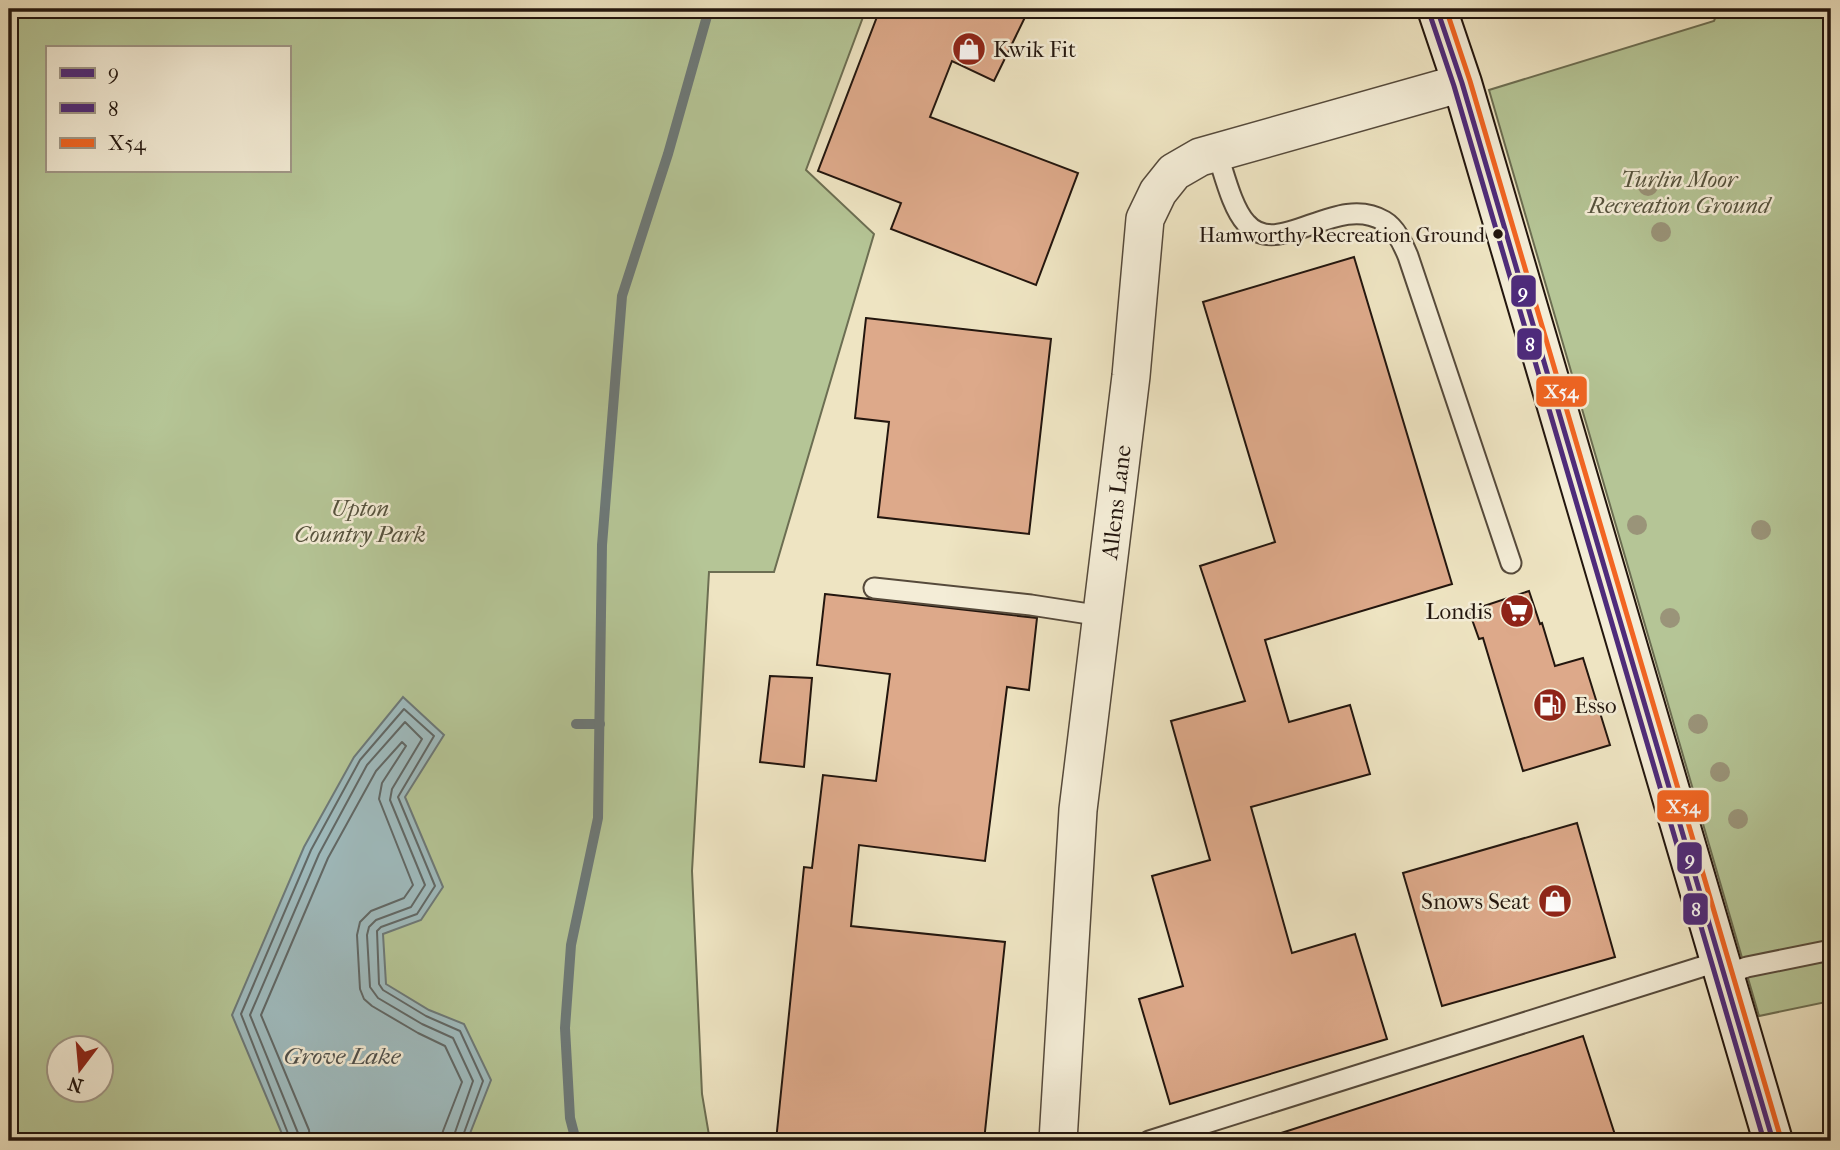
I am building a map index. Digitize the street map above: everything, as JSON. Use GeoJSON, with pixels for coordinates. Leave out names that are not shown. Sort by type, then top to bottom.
{"type":"FeatureCollection","features":[{"type":"Feature","properties":{"kind":"main road"},"geometry":{"type":"LineString","coordinates":[[1437,9],[1462,83],[1773,1141]]}},
{"type":"Feature","properties":{"kind":"street","name":"Allens Lane"},"geometry":{"type":"LineString","coordinates":[[1058,1141],[1078,810],[1131,376],[1145,219],[1158,192],[1174,172],[1200,157],[1462,83]]}},
{"type":"Feature","properties":{"kind":"lane"},"geometry":{"type":"LineString","coordinates":[[1217,153],[1244,222],[1257,233],[1268,237],[1281,235],[1336,216],[1360,214],[1384,220],[1393,229],[1408,256],[1429,315],[1511,562]]}},
{"type":"Feature","properties":{"kind":"lane"},"geometry":{"type":"LineString","coordinates":[[874,588],[1031,605],[1102,616]]}},
{"type":"Feature","properties":{"kind":"lane"},"geometry":{"type":"LineString","coordinates":[[1149,1141],[1722,968],[1747,967],[1831,950]]}},
{"type":"Feature","properties":{"kind":"green space","name":"Upton Country Park"},"geometry":{"type":"Polygon","coordinates":[[[9,9],[866,9],[806,170],[874,234],[774,572],[709,572],[692,871],[702,1094],[710,1141],[9,1141],[9,9]]]}},
{"type":"Feature","properties":{"kind":"green space","name":"Turlin Moor Recreation Ground"},"geometry":{"type":"Polygon","coordinates":[[[1719,9],[1831,9],[1831,1001],[1759,1016],[1489,90],[1714,21],[1719,9]]]}},
{"type":"Feature","properties":{"kind":"water","name":"Grove Lake"},"geometry":{"type":"Polygon","coordinates":[[[403,697],[444,735],[405,797],[443,887],[421,920],[383,934],[386,984],[429,1010],[464,1024],[491,1080],[467,1141],[285,1141],[232,1015],[304,847],[354,757],[403,697]]]}},
{"type":"Feature","properties":{"kind":"building"},"geometry":{"type":"Polygon","coordinates":[[[880,9],[1029,9],[994,81],[952,61],[930,117],[1078,173],[1036,285],[891,229],[901,203],[818,171],[880,9]]]}},
{"type":"Feature","properties":{"kind":"building"},"geometry":{"type":"Polygon","coordinates":[[[1354,257],[1452,584],[1265,640],[1289,722],[1350,705],[1370,774],[1251,807],[1292,953],[1355,934],[1387,1039],[1170,1104],[1139,999],[1183,986],[1152,876],[1210,860],[1171,721],[1245,701],[1200,566],[1275,542],[1203,302],[1354,257]]]}},
{"type":"Feature","properties":{"kind":"building"},"geometry":{"type":"Polygon","coordinates":[[[866,318],[1051,339],[1029,534],[878,517],[889,422],[855,418],[866,318]]]}},
{"type":"Feature","properties":{"kind":"building","name":"Esso"},"geometry":{"type":"Polygon","coordinates":[[[1529,591],[1555,666],[1583,658],[1610,745],[1523,771],[1483,638],[1479,639],[1469,611],[1529,591]]]}},
{"type":"Feature","properties":{"kind":"building"},"geometry":{"type":"Polygon","coordinates":[[[825,594],[1037,618],[1029,690],[1007,687],[985,861],[859,845],[851,926],[1005,942],[984,1141],[776,1141],[804,867],[812,868],[823,775],[876,781],[890,674],[817,665],[825,594]]]}},
{"type":"Feature","properties":{"kind":"building"},"geometry":{"type":"Polygon","coordinates":[[[770,676],[812,678],[804,767],[760,762],[770,676]]]}},
{"type":"Feature","properties":{"kind":"building"},"geometry":{"type":"Polygon","coordinates":[[[1577,823],[1615,957],[1442,1006],[1403,873],[1577,823]]]}},
{"type":"Feature","properties":{"kind":"building"},"geometry":{"type":"Polygon","coordinates":[[[1583,1036],[1617,1141],[1276,1141],[1275,1135],[1583,1036]]]}},
{"type":"Feature","properties":{"kind":"waterway"},"geometry":{"type":"LineString","coordinates":[[576,1141],[570,1118],[565,1028],[571,945],[598,818],[602,545],[622,296],[668,154],[709,9]]}},
{"type":"Feature","properties":{"kind":"waterway"},"geometry":{"type":"LineString","coordinates":[[576,724],[600,724]]}},
{"type":"Feature","properties":{"kind":"transit line","name":"9"},"geometry":{"type":"LineString","coordinates":[[1437,9],[1462,83],[1773,1141]]}},
{"type":"Feature","properties":{"kind":"transit line","name":"X54"},"geometry":{"type":"LineString","coordinates":[[1446,9],[1470,81],[1781,1139]]}},
{"type":"Feature","properties":{"kind":"transit line","name":"8"},"geometry":{"type":"LineString","coordinates":[[1429,12],[1454,86],[1764,1141]]}},
{"type":"Feature","properties":{"kind":"place","name":"Kwik Fit"},"geometry":{"type":"Point","coordinates":[969,49]}},
{"type":"Feature","properties":{"kind":"place","name":"Hamworthy Recreation Ground"},"geometry":{"type":"Point","coordinates":[1498,234]}},
{"type":"Feature","properties":{"kind":"place","name":"Londis"},"geometry":{"type":"Point","coordinates":[1517,611]}},
{"type":"Feature","properties":{"kind":"place","name":"Esso"},"geometry":{"type":"Point","coordinates":[1550,705]}},
{"type":"Feature","properties":{"kind":"place","name":"Snows Seat"},"geometry":{"type":"Point","coordinates":[1555,901]}}]}
